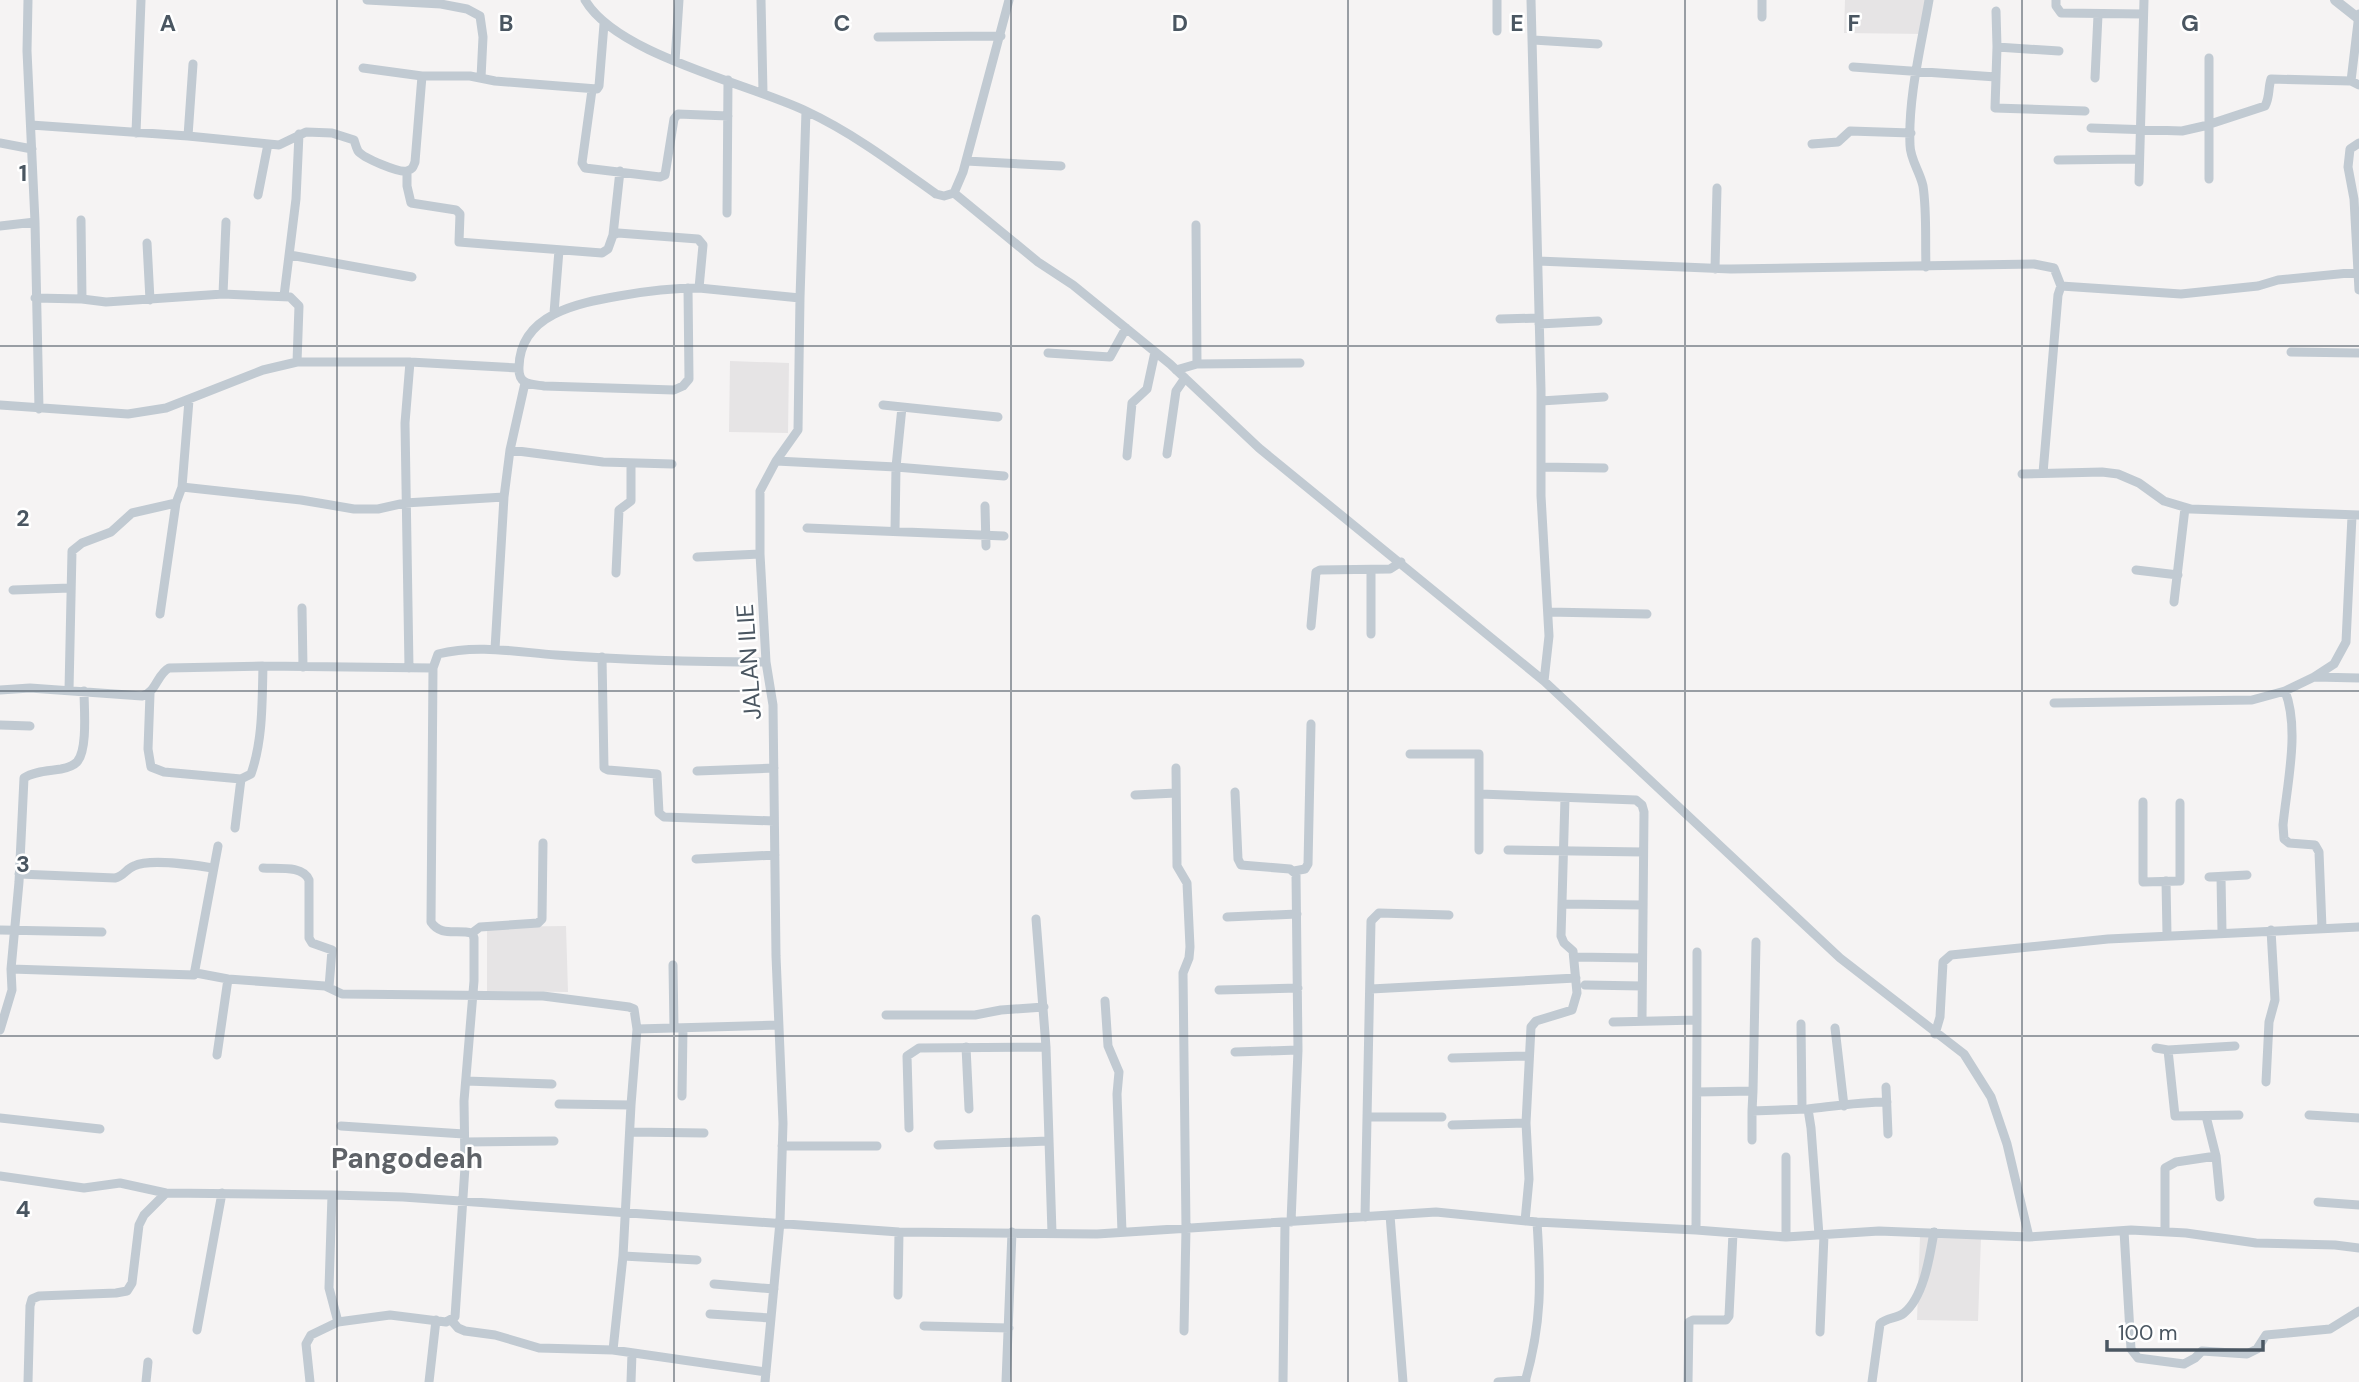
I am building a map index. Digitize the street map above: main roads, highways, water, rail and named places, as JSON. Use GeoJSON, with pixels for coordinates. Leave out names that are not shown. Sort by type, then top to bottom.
{"type":"FeatureCollection","features":[{"type":"Feature","properties":{"kind":"district","name":"Pangodeah"},"geometry":{"type":"Point","coordinates":[407,1158]}}]}
